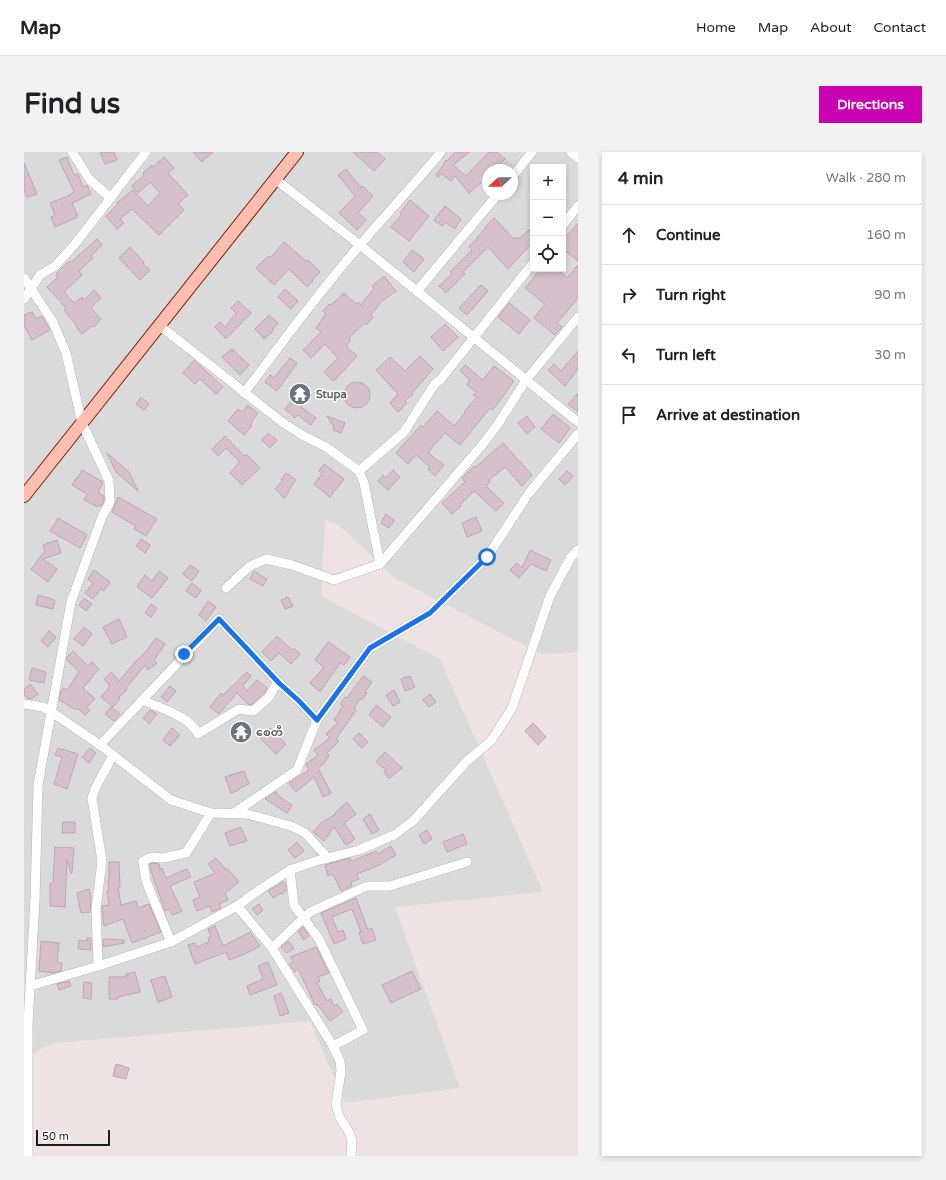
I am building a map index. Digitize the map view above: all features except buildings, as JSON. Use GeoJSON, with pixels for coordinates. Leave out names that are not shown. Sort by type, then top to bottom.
{"type":"FeatureCollection","features":[{"type":"Feature","properties":{"kind":"main road"},"geometry":{"type":"LineString","coordinates":[[24,496],[297,152]]}},
{"type":"Feature","properties":{"kind":"street"},"geometry":{"type":"LineString","coordinates":[[72,152],[90,180],[111,198]]}},
{"type":"Feature","properties":{"kind":"street"},"geometry":{"type":"LineString","coordinates":[[24,299],[40,275],[55,266],[75,244],[146,152]]}},
{"type":"Feature","properties":{"kind":"street"},"geometry":{"type":"LineString","coordinates":[[244,393],[360,244],[422,176],[441,152]]}},
{"type":"Feature","properties":{"kind":"street"},"geometry":{"type":"LineString","coordinates":[[518,170],[532,152]]}},
{"type":"Feature","properties":{"kind":"street"},"geometry":{"type":"LineString","coordinates":[[571,152],[578,158]]}},
{"type":"Feature","properties":{"kind":"street"},"geometry":{"type":"LineString","coordinates":[[275,179],[360,244],[578,422]]}},
{"type":"Feature","properties":{"kind":"street"},"geometry":{"type":"LineString","coordinates":[[417,291],[493,200]]}},
{"type":"Feature","properties":{"kind":"street"},"geometry":{"type":"LineString","coordinates":[[566,221],[578,206]]}},
{"type":"Feature","properties":{"kind":"street"},"geometry":{"type":"LineString","coordinates":[[358,471],[404,432],[434,386],[530,267]]}},
{"type":"Feature","properties":{"kind":"street"},"geometry":{"type":"LineString","coordinates":[[24,278],[53,322],[66,353],[82,423],[109,481],[110,502],[102,517],[71,602],[50,711],[38,785],[35,900],[30,986],[26,1023],[28,1156]]}},
{"type":"Feature","properties":{"kind":"street"},"geometry":{"type":"LineString","coordinates":[[226,588],[250,566],[266,559],[292,565],[334,580],[380,564],[483,444],[498,424],[526,380],[578,317]]}},
{"type":"Feature","properties":{"kind":"street"},"geometry":{"type":"LineString","coordinates":[[159,326],[282,422],[302,435],[326,447],[358,471],[364,483],[380,564]]}},
{"type":"Feature","properties":{"kind":"street"},"geometry":{"type":"LineString","coordinates":[[234,813],[297,770],[317,720],[370,648],[430,613],[487,557],[529,493],[578,434]]}},
{"type":"Feature","properties":{"kind":"street"},"geometry":{"type":"LineString","coordinates":[[30,986],[171,942],[237,906],[290,870],[359,850],[394,835],[413,821],[467,761],[491,741],[512,708],[550,596],[571,557],[578,550]]}},
{"type":"Feature","properties":{"kind":"street"},"geometry":{"type":"LineString","coordinates":[[100,745],[219,619],[279,683],[317,720]]}},
{"type":"Feature","properties":{"kind":"street"},"geometry":{"type":"LineString","coordinates":[[142,700],[184,719],[191,724],[198,734],[239,709],[253,711],[269,697],[279,683]]}},
{"type":"Feature","properties":{"kind":"street"},"geometry":{"type":"LineString","coordinates":[[24,704],[43,707],[50,711],[100,745],[171,800],[211,813],[247,814],[291,826],[305,833],[328,858]]}},
{"type":"Feature","properties":{"kind":"street"},"geometry":{"type":"LineString","coordinates":[[98,966],[96,909],[102,861],[92,798],[95,789],[113,755]]}},
{"type":"Feature","properties":{"kind":"street"},"geometry":{"type":"LineString","coordinates":[[171,942],[146,881],[143,861],[151,857],[163,858],[186,853],[211,813]]}},
{"type":"Feature","properties":{"kind":"street"},"geometry":{"type":"LineString","coordinates":[[272,948],[310,912],[367,886],[390,886],[467,862]]}},
{"type":"Feature","properties":{"kind":"street"},"geometry":{"type":"LineString","coordinates":[[290,870],[294,904],[319,939],[363,1030],[332,1046]]}},
{"type":"Feature","properties":{"kind":"street"},"geometry":{"type":"LineString","coordinates":[[237,906],[272,948],[340,1061],[341,1071],[336,1104],[339,1116],[350,1134],[352,1141],[351,1156]]}},
{"type":"Feature","properties":{"kind":"shaded area"},"geometry":{"type":"Polygon","coordinates":[[[24,152],[578,152],[578,652],[541,654],[395,578],[339,525],[325,520],[321,596],[440,659],[543,892],[395,907],[460,1088],[345,1103],[310,1021],[54,1043],[24,1057],[24,152]]]}},
{"type":"Feature","properties":{"kind":"place","name":"Stupa"},"geometry":{"type":"Point","coordinates":[300,394]}},
{"type":"Feature","properties":{"kind":"place","name":"စေတီ"},"geometry":{"type":"Point","coordinates":[241,732]}},
{"type":"Feature","properties":{"kind":"route"},"geometry":{"type":"LineString","coordinates":[[184,654],[219,619],[279,683],[317,720],[370,648],[430,613],[487,557]]}}]}
